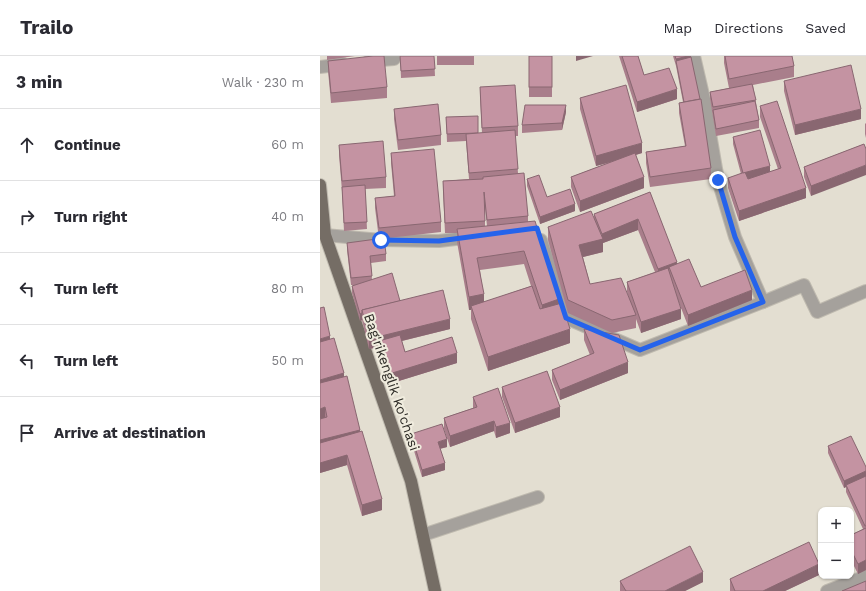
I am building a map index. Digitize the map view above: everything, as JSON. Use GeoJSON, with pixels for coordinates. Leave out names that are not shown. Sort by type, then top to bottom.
{"type":"FeatureCollection","features":[{"type":"Feature","properties":{"kind":"main road","name":"Bag'rikenglik ko'chasi"},"geometry":{"type":"LineString","coordinates":[[320,185],[323,227],[411,481],[435,591]]}},
{"type":"Feature","properties":{"kind":"street"},"geometry":{"type":"LineString","coordinates":[[694,56],[704,99],[718,180],[735,237],[763,302]]}},
{"type":"Feature","properties":{"kind":"street"},"geometry":{"type":"LineString","coordinates":[[320,67],[394,59]]}},
{"type":"Feature","properties":{"kind":"street"},"geometry":{"type":"LineString","coordinates":[[323,227],[381,240],[439,241],[484,235]]}},
{"type":"Feature","properties":{"kind":"street"},"geometry":{"type":"LineString","coordinates":[[537,228],[566,318],[640,350],[804,285],[816,312],[866,291]]}},
{"type":"Feature","properties":{"kind":"street"},"geometry":{"type":"LineString","coordinates":[[423,535],[538,497]]}},
{"type":"Feature","properties":{"kind":"street"},"geometry":{"type":"LineString","coordinates":[[827,591],[866,576]]}},
{"type":"Feature","properties":{"kind":"building"},"geometry":{"type":"Polygon","coordinates":[[[384,56],[387,87],[331,93],[328,61],[384,56]]]}},
{"type":"Feature","properties":{"kind":"building"},"geometry":{"type":"Polygon","coordinates":[[[400,56],[434,56],[435,69],[401,71],[400,56]]]}},
{"type":"Feature","properties":{"kind":"building"},"geometry":{"type":"Polygon","coordinates":[[[529,56],[552,56],[552,87],[529,87],[529,56]]]}},
{"type":"Feature","properties":{"kind":"building"},"geometry":{"type":"Polygon","coordinates":[[[622,56],[638,56],[644,75],[669,68],[677,89],[637,102],[622,56]]]}},
{"type":"Feature","properties":{"kind":"building"},"geometry":{"type":"Polygon","coordinates":[[[675,56],[688,56],[676,59],[675,56]]]}},
{"type":"Feature","properties":{"kind":"building"},"geometry":{"type":"Polygon","coordinates":[[[725,56],[792,56],[794,66],[729,79],[725,56]]]}},
{"type":"Feature","properties":{"kind":"building"},"geometry":{"type":"Polygon","coordinates":[[[691,57],[700,99],[684,102],[676,61],[691,57]]]}},
{"type":"Feature","properties":{"kind":"building"},"geometry":{"type":"Polygon","coordinates":[[[851,65],[861,109],[795,125],[784,81],[851,65]]]}},
{"type":"Feature","properties":{"kind":"building"},"geometry":{"type":"Polygon","coordinates":[[[752,84],[756,100],[713,107],[710,92],[752,84]]]}},
{"type":"Feature","properties":{"kind":"building"},"geometry":{"type":"Polygon","coordinates":[[[515,85],[518,126],[482,128],[480,87],[515,85]]]}},
{"type":"Feature","properties":{"kind":"building"},"geometry":{"type":"Polygon","coordinates":[[[626,85],[642,143],[596,156],[580,98],[626,85]]]}},
{"type":"Feature","properties":{"kind":"building"},"geometry":{"type":"Polygon","coordinates":[[[701,99],[711,168],[650,177],[646,152],[686,146],[679,103],[701,99]]]}},
{"type":"Feature","properties":{"kind":"building"},"geometry":{"type":"Polygon","coordinates":[[[755,101],[759,120],[716,129],[713,110],[755,101]]]}},
{"type":"Feature","properties":{"kind":"building"},"geometry":{"type":"Polygon","coordinates":[[[777,101],[806,188],[739,211],[728,178],[745,172],[748,179],[781,168],[760,106],[777,101]]]}},
{"type":"Feature","properties":{"kind":"building"},"geometry":{"type":"Polygon","coordinates":[[[438,104],[441,135],[398,140],[394,109],[438,104]]]}},
{"type":"Feature","properties":{"kind":"building"},"geometry":{"type":"Polygon","coordinates":[[[525,105],[566,105],[562,123],[522,125],[525,105]]]}},
{"type":"Feature","properties":{"kind":"building"},"geometry":{"type":"Polygon","coordinates":[[[478,116],[478,133],[447,134],[446,117],[478,116]]]}},
{"type":"Feature","properties":{"kind":"building"},"geometry":{"type":"Polygon","coordinates":[[[515,130],[518,169],[469,173],[466,134],[515,130]]]}},
{"type":"Feature","properties":{"kind":"building"},"geometry":{"type":"Polygon","coordinates":[[[760,130],[770,166],[743,173],[733,137],[760,130]]]}},
{"type":"Feature","properties":{"kind":"building"},"geometry":{"type":"Polygon","coordinates":[[[383,141],[386,177],[342,181],[339,145],[383,141]]]}},
{"type":"Feature","properties":{"kind":"building"},"geometry":{"type":"Polygon","coordinates":[[[864,144],[866,149],[866,165],[811,186],[804,167],[864,144]]]}},
{"type":"Feature","properties":{"kind":"building"},"geometry":{"type":"Polygon","coordinates":[[[434,149],[441,222],[379,228],[375,198],[395,196],[391,153],[434,149]]]}},
{"type":"Feature","properties":{"kind":"building"},"geometry":{"type":"Polygon","coordinates":[[[635,153],[644,177],[580,201],[571,177],[635,153]]]}},
{"type":"Feature","properties":{"kind":"building"},"geometry":{"type":"Polygon","coordinates":[[[524,173],[528,216],[487,220],[484,192],[485,221],[445,223],[443,181],[483,179],[483,177],[524,173]]]}},
{"type":"Feature","properties":{"kind":"building"},"geometry":{"type":"Polygon","coordinates":[[[539,175],[547,197],[570,189],[575,204],[540,217],[527,179],[539,175]]]}},
{"type":"Feature","properties":{"kind":"building"},"geometry":{"type":"Polygon","coordinates":[[[365,185],[367,222],[344,223],[342,187],[365,185]]]}},
{"type":"Feature","properties":{"kind":"building"},"geometry":{"type":"Polygon","coordinates":[[[650,192],[677,262],[658,269],[638,219],[602,234],[594,214],[650,192]]]}},
{"type":"Feature","properties":{"kind":"building"},"geometry":{"type":"Polygon","coordinates":[[[591,211],[603,239],[579,245],[590,284],[621,278],[636,315],[612,320],[568,300],[548,227],[591,211]]]}},
{"type":"Feature","properties":{"kind":"building"},"geometry":{"type":"Polygon","coordinates":[[[535,221],[559,299],[542,305],[524,251],[477,258],[484,294],[469,297],[457,229],[535,221]]]}},
{"type":"Feature","properties":{"kind":"building"},"geometry":{"type":"Polygon","coordinates":[[[384,238],[386,254],[370,256],[372,276],[351,278],[347,243],[384,238]]]}},
{"type":"Feature","properties":{"kind":"building"},"geometry":{"type":"Polygon","coordinates":[[[689,259],[701,287],[745,270],[752,290],[688,315],[669,267],[689,259]]]}},
{"type":"Feature","properties":{"kind":"building"},"geometry":{"type":"Polygon","coordinates":[[[668,268],[681,309],[641,322],[627,282],[668,268]]]}},
{"type":"Feature","properties":{"kind":"building"},"geometry":{"type":"Polygon","coordinates":[[[392,273],[400,301],[362,310],[362,313],[360,314],[352,286],[392,273]]]}},
{"type":"Feature","properties":{"kind":"building"},"geometry":{"type":"Polygon","coordinates":[[[532,286],[540,309],[562,303],[570,329],[488,357],[471,306],[532,286]]]}},
{"type":"Feature","properties":{"kind":"building"},"geometry":{"type":"Polygon","coordinates":[[[443,290],[450,319],[369,339],[362,310],[443,290]]]}},
{"type":"Feature","properties":{"kind":"building"},"geometry":{"type":"Polygon","coordinates":[[[324,307],[330,336],[320,339],[320,308],[324,307]]]}},
{"type":"Feature","properties":{"kind":"building"},"geometry":{"type":"Polygon","coordinates":[[[584,329],[619,335],[628,362],[560,390],[552,370],[594,353],[584,329]]]}},
{"type":"Feature","properties":{"kind":"building"},"geometry":{"type":"Polygon","coordinates":[[[400,335],[405,352],[452,337],[457,353],[389,374],[379,341],[400,335]]]}},
{"type":"Feature","properties":{"kind":"building"},"geometry":{"type":"Polygon","coordinates":[[[334,338],[344,373],[320,380],[320,342],[334,338]]]}},
{"type":"Feature","properties":{"kind":"building"},"geometry":{"type":"Polygon","coordinates":[[[547,371],[560,407],[515,423],[502,387],[547,371]]]}},
{"type":"Feature","properties":{"kind":"building"},"geometry":{"type":"Polygon","coordinates":[[[347,376],[360,430],[320,440],[320,419],[327,417],[325,407],[320,409],[320,383],[347,376]]]}},
{"type":"Feature","properties":{"kind":"building"},"geometry":{"type":"Polygon","coordinates":[[[498,388],[510,423],[496,427],[494,421],[450,436],[444,418],[477,407],[473,397],[498,388]]]}},
{"type":"Feature","properties":{"kind":"building"},"geometry":{"type":"Polygon","coordinates":[[[442,424],[447,439],[438,442],[445,463],[422,470],[411,434],[442,424]]]}},
{"type":"Feature","properties":{"kind":"building"},"geometry":{"type":"Polygon","coordinates":[[[362,431],[382,499],[362,505],[347,455],[320,463],[320,443],[362,431]]]}},
{"type":"Feature","properties":{"kind":"building"},"geometry":{"type":"Polygon","coordinates":[[[851,436],[866,467],[866,471],[844,481],[828,446],[851,436]]]}},
{"type":"Feature","properties":{"kind":"building"},"geometry":{"type":"Polygon","coordinates":[[[866,476],[866,526],[865,526],[846,485],[866,476]]]}},
{"type":"Feature","properties":{"kind":"building"},"geometry":{"type":"Polygon","coordinates":[[[866,528],[866,560],[858,564],[854,556],[854,534],[866,528]]]}},
{"type":"Feature","properties":{"kind":"building"},"geometry":{"type":"Polygon","coordinates":[[[809,542],[818,562],[818,564],[763,591],[735,591],[730,579],[809,542]]]}},
{"type":"Feature","properties":{"kind":"building"},"geometry":{"type":"Polygon","coordinates":[[[690,546],[703,572],[665,591],[626,591],[620,581],[690,546]]]}},
{"type":"Feature","properties":{"kind":"building"},"geometry":{"type":"Polygon","coordinates":[[[866,581],[866,591],[842,591],[866,581]]]}},
{"type":"Feature","properties":{"kind":"route"},"geometry":{"type":"LineString","coordinates":[[381,240],[439,241],[537,228],[566,318],[640,350],[763,302],[735,237],[718,180]]}}]}
